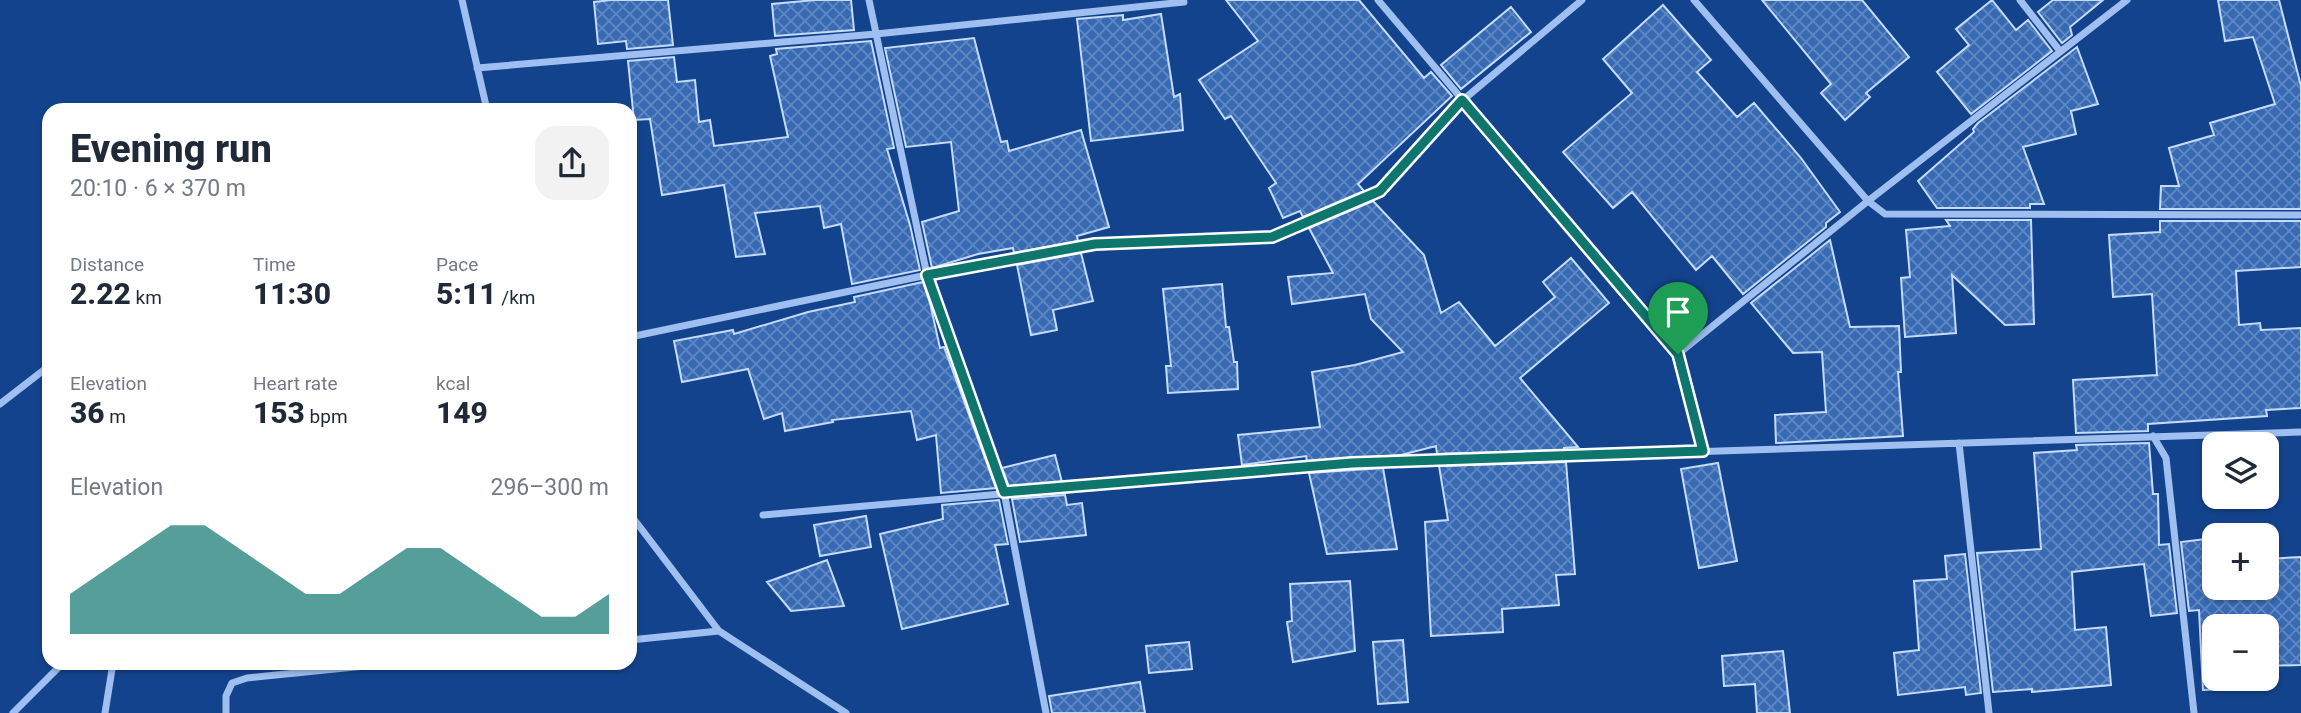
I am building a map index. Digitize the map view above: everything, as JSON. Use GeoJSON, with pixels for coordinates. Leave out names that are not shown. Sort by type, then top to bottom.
{"type":"FeatureCollection","features":[{"type":"Feature","properties":{"kind":"street"},"geometry":{"type":"LineString","coordinates":[[462,0],[485,103]]}},
{"type":"Feature","properties":{"kind":"street"},"geometry":{"type":"LineString","coordinates":[[869,0],[927,275],[1004,492],[1046,713]]}},
{"type":"Feature","properties":{"kind":"street"},"geometry":{"type":"LineString","coordinates":[[1377,0],[1678,354],[1703,451]]}},
{"type":"Feature","properties":{"kind":"street"},"geometry":{"type":"LineString","coordinates":[[637,336],[927,275],[1095,244],[1272,237],[1380,191],[1462,100],[1582,0]]}},
{"type":"Feature","properties":{"kind":"street"},"geometry":{"type":"LineString","coordinates":[[1694,0],[1868,201],[1885,214],[2301,215]]}},
{"type":"Feature","properties":{"kind":"street"},"geometry":{"type":"LineString","coordinates":[[2020,0],[2060,51]]}},
{"type":"Feature","properties":{"kind":"street"},"geometry":{"type":"LineString","coordinates":[[1678,354],[1868,201],[2127,0]]}},
{"type":"Feature","properties":{"kind":"street"},"geometry":{"type":"LineString","coordinates":[[477,68],[876,33],[1184,2]]}},
{"type":"Feature","properties":{"kind":"street"},"geometry":{"type":"LineString","coordinates":[[0,404],[42,371]]}},
{"type":"Feature","properties":{"kind":"street"},"geometry":{"type":"LineString","coordinates":[[762,515],[1352,463],[2301,432]]}},
{"type":"Feature","properties":{"kind":"street"},"geometry":{"type":"LineString","coordinates":[[2152,436],[2166,458],[2194,713]]}},
{"type":"Feature","properties":{"kind":"street"},"geometry":{"type":"LineString","coordinates":[[1959,443],[1989,713]]}},
{"type":"Feature","properties":{"kind":"street"},"geometry":{"type":"LineString","coordinates":[[637,523],[719,631],[846,713]]}},
{"type":"Feature","properties":{"kind":"street"},"geometry":{"type":"LineString","coordinates":[[637,639],[719,631]]}},
{"type":"Feature","properties":{"kind":"street"},"geometry":{"type":"LineString","coordinates":[[13,713],[56,670]]}},
{"type":"Feature","properties":{"kind":"street"},"geometry":{"type":"LineString","coordinates":[[105,713],[112,670]]}},
{"type":"Feature","properties":{"kind":"street"},"geometry":{"type":"LineString","coordinates":[[226,713],[226,696],[232,683],[247,678],[325,670]]}},
{"type":"Feature","properties":{"kind":"building"},"geometry":{"type":"Polygon","coordinates":[[[668,0],[673,45],[627,49],[626,41],[598,44],[594,2],[668,0]]]}},
{"type":"Feature","properties":{"kind":"building"},"geometry":{"type":"Polygon","coordinates":[[[851,0],[854,30],[775,36],[772,4],[851,0]]]}},
{"type":"Feature","properties":{"kind":"building"},"geometry":{"type":"Polygon","coordinates":[[[1226,0],[1359,0],[1424,78],[1431,72],[1452,96],[1358,184],[1364,191],[1303,217],[1300,211],[1283,218],[1269,188],[1276,183],[1231,116],[1225,119],[1199,80],[1258,41],[1226,0]]]}},
{"type":"Feature","properties":{"kind":"building"},"geometry":{"type":"Polygon","coordinates":[[[1762,0],[1862,0],[1909,57],[1866,93],[1870,97],[1845,120],[1821,93],[1831,84],[1762,0]]]}},
{"type":"Feature","properties":{"kind":"building"},"geometry":{"type":"Polygon","coordinates":[[[1992,0],[2016,30],[2028,20],[2052,51],[1971,114],[1937,72],[1969,45],[1956,29],[1992,0]]]}},
{"type":"Feature","properties":{"kind":"building"},"geometry":{"type":"Polygon","coordinates":[[[2053,0],[2103,0],[2070,27],[2072,35],[2062,43],[2038,12],[2053,0]]]}},
{"type":"Feature","properties":{"kind":"building"},"geometry":{"type":"Polygon","coordinates":[[[2218,0],[2279,0],[2301,86],[2301,209],[2160,209],[2161,186],[2179,186],[2169,148],[2214,135],[2210,123],[2275,104],[2253,37],[2225,41],[2218,0]]]}},
{"type":"Feature","properties":{"kind":"building"},"geometry":{"type":"Polygon","coordinates":[[[1663,5],[1711,60],[1697,72],[1737,117],[1754,103],[1801,158],[1840,212],[1826,223],[1826,227],[1743,294],[1712,256],[1696,270],[1632,192],[1613,208],[1563,152],[1632,93],[1603,59],[1663,5]]]}},
{"type":"Feature","properties":{"kind":"building"},"geometry":{"type":"Polygon","coordinates":[[[1511,7],[1531,32],[1461,89],[1441,65],[1511,7]]]}},
{"type":"Feature","properties":{"kind":"building"},"geometry":{"type":"Polygon","coordinates":[[[1161,14],[1174,97],[1180,94],[1183,130],[1091,141],[1077,19],[1123,15],[1123,20],[1161,14]]]}},
{"type":"Feature","properties":{"kind":"building"},"geometry":{"type":"Polygon","coordinates":[[[974,38],[1001,142],[1007,141],[1009,151],[1081,130],[1109,227],[1077,236],[1078,241],[1014,253],[1013,248],[978,254],[932,268],[922,222],[959,211],[951,142],[906,147],[885,48],[974,38]]]}},
{"type":"Feature","properties":{"kind":"building"},"geometry":{"type":"Polygon","coordinates":[[[871,41],[894,148],[887,149],[910,225],[920,270],[852,284],[841,224],[824,228],[820,206],[755,213],[765,254],[736,257],[724,185],[662,195],[650,119],[637,120],[637,103],[632,103],[628,61],[674,57],[677,82],[695,80],[699,122],[710,120],[714,146],[788,137],[770,56],[777,54],[776,49],[871,41]]]}},
{"type":"Feature","properties":{"kind":"building"},"geometry":{"type":"Polygon","coordinates":[[[2077,47],[2098,104],[2071,111],[2076,134],[2023,147],[2044,204],[2030,204],[2030,208],[1937,208],[1918,181],[1974,132],[1973,129],[1978,123],[2077,47]]]}},
{"type":"Feature","properties":{"kind":"building"},"geometry":{"type":"Polygon","coordinates":[[[1373,201],[1424,255],[1441,313],[1459,302],[1495,346],[1555,297],[1543,282],[1571,258],[1609,303],[1520,378],[1578,447],[1564,450],[1437,454],[1436,446],[1401,455],[1307,461],[1306,456],[1242,465],[1238,435],[1320,427],[1312,372],[1355,365],[1403,352],[1371,319],[1365,294],[1292,304],[1288,277],[1333,273],[1309,228],[1373,201]]]}},
{"type":"Feature","properties":{"kind":"building"},"geometry":{"type":"Polygon","coordinates":[[[1946,220],[2031,220],[2034,324],[2005,325],[1952,275],[1956,333],[1905,337],[1901,278],[1910,277],[1906,230],[1950,226],[1946,220]]]}},
{"type":"Feature","properties":{"kind":"building"},"geometry":{"type":"Polygon","coordinates":[[[2160,221],[2301,221],[2301,267],[2236,271],[2239,325],[2260,323],[2261,330],[2301,328],[2301,408],[2266,410],[2267,416],[2148,424],[2148,431],[2076,433],[2073,380],[2157,375],[2152,294],[2113,297],[2109,235],[2160,232],[2160,221]]]}},
{"type":"Feature","properties":{"kind":"building"},"geometry":{"type":"Polygon","coordinates":[[[1830,240],[1850,327],[1899,326],[1901,372],[1898,372],[1903,436],[1776,443],[1775,415],[1826,412],[1822,352],[1793,353],[1751,303],[1830,240]]]}},
{"type":"Feature","properties":{"kind":"building"},"geometry":{"type":"Polygon","coordinates":[[[1081,253],[1093,301],[1053,310],[1057,330],[1031,335],[1017,265],[1081,253]]]}},
{"type":"Feature","properties":{"kind":"building"},"geometry":{"type":"Polygon","coordinates":[[[923,282],[940,348],[944,347],[996,488],[941,493],[936,435],[917,440],[911,411],[832,420],[833,422],[785,431],[782,413],[764,419],[748,369],[682,382],[674,341],[733,330],[734,334],[808,312],[855,302],[854,297],[923,282]]]}},
{"type":"Feature","properties":{"kind":"building"},"geometry":{"type":"Polygon","coordinates":[[[1222,284],[1226,327],[1229,327],[1234,362],[1237,362],[1238,389],[1168,393],[1166,366],[1171,366],[1163,289],[1222,284]]]}},
{"type":"Feature","properties":{"kind":"building"},"geometry":{"type":"Polygon","coordinates":[[[2149,443],[2153,494],[2158,494],[2159,545],[2169,544],[2177,613],[2151,616],[2144,564],[2072,572],[2075,630],[2106,627],[2111,685],[2032,692],[2032,689],[1993,692],[1977,553],[2041,549],[2034,453],[2077,450],[2076,445],[2149,443]]]}},
{"type":"Feature","properties":{"kind":"building"},"geometry":{"type":"Polygon","coordinates":[[[1055,455],[1062,482],[1009,487],[1002,468],[1055,455]]]}},
{"type":"Feature","properties":{"kind":"building"},"geometry":{"type":"Polygon","coordinates":[[[1566,462],[1575,574],[1556,575],[1559,605],[1502,609],[1503,632],[1431,636],[1425,522],[1448,520],[1439,466],[1566,462]]]}},
{"type":"Feature","properties":{"kind":"building"},"geometry":{"type":"Polygon","coordinates":[[[1718,463],[1737,561],[1699,568],[1681,469],[1718,463]]]}},
{"type":"Feature","properties":{"kind":"building"},"geometry":{"type":"Polygon","coordinates":[[[1383,468],[1397,549],[1327,554],[1309,473],[1383,468]]]}},
{"type":"Feature","properties":{"kind":"building"},"geometry":{"type":"Polygon","coordinates":[[[1065,495],[1067,505],[1082,503],[1086,535],[1020,542],[1012,499],[1065,495]]]}},
{"type":"Feature","properties":{"kind":"building"},"geometry":{"type":"Polygon","coordinates":[[[999,500],[1008,544],[995,545],[1008,604],[902,629],[880,534],[943,519],[942,505],[999,500]]]}},
{"type":"Feature","properties":{"kind":"building"},"geometry":{"type":"Polygon","coordinates":[[[866,516],[871,547],[820,556],[814,525],[866,516]]]}},
{"type":"Feature","properties":{"kind":"building"},"geometry":{"type":"Polygon","coordinates":[[[2202,539],[2202,600],[2279,600],[2279,558],[2301,557],[2301,665],[2279,666],[2279,614],[2202,614],[2202,670],[2199,610],[2189,611],[2181,542],[2202,539]]]}},
{"type":"Feature","properties":{"kind":"building"},"geometry":{"type":"Polygon","coordinates":[[[1965,554],[1981,693],[1966,695],[1965,687],[1898,695],[1894,653],[1919,650],[1914,581],[1947,579],[1945,556],[1965,554]]]}},
{"type":"Feature","properties":{"kind":"building"},"geometry":{"type":"Polygon","coordinates":[[[827,560],[844,606],[791,611],[767,582],[827,560]]]}},
{"type":"Feature","properties":{"kind":"building"},"geometry":{"type":"Polygon","coordinates":[[[1350,581],[1355,651],[1293,662],[1287,622],[1292,621],[1290,584],[1350,581]]]}},
{"type":"Feature","properties":{"kind":"building"},"geometry":{"type":"Polygon","coordinates":[[[1403,640],[1408,702],[1378,704],[1373,642],[1403,640]]]}},
{"type":"Feature","properties":{"kind":"building"},"geometry":{"type":"Polygon","coordinates":[[[1189,642],[1192,669],[1149,673],[1146,646],[1189,642]]]}},
{"type":"Feature","properties":{"kind":"building"},"geometry":{"type":"Polygon","coordinates":[[[1783,651],[1790,713],[1757,713],[1755,684],[1724,686],[1722,656],[1783,651]]]}},
{"type":"Feature","properties":{"kind":"building"},"geometry":{"type":"Polygon","coordinates":[[[1140,682],[1145,713],[1052,713],[1049,696],[1140,682]]]}},
{"type":"Feature","properties":{"kind":"route"},"geometry":{"type":"LineString","coordinates":[[1462,100],[1678,354],[1703,451],[1352,463],[1004,492],[927,275],[1095,244],[1272,237],[1380,191],[1462,100]]}}]}
